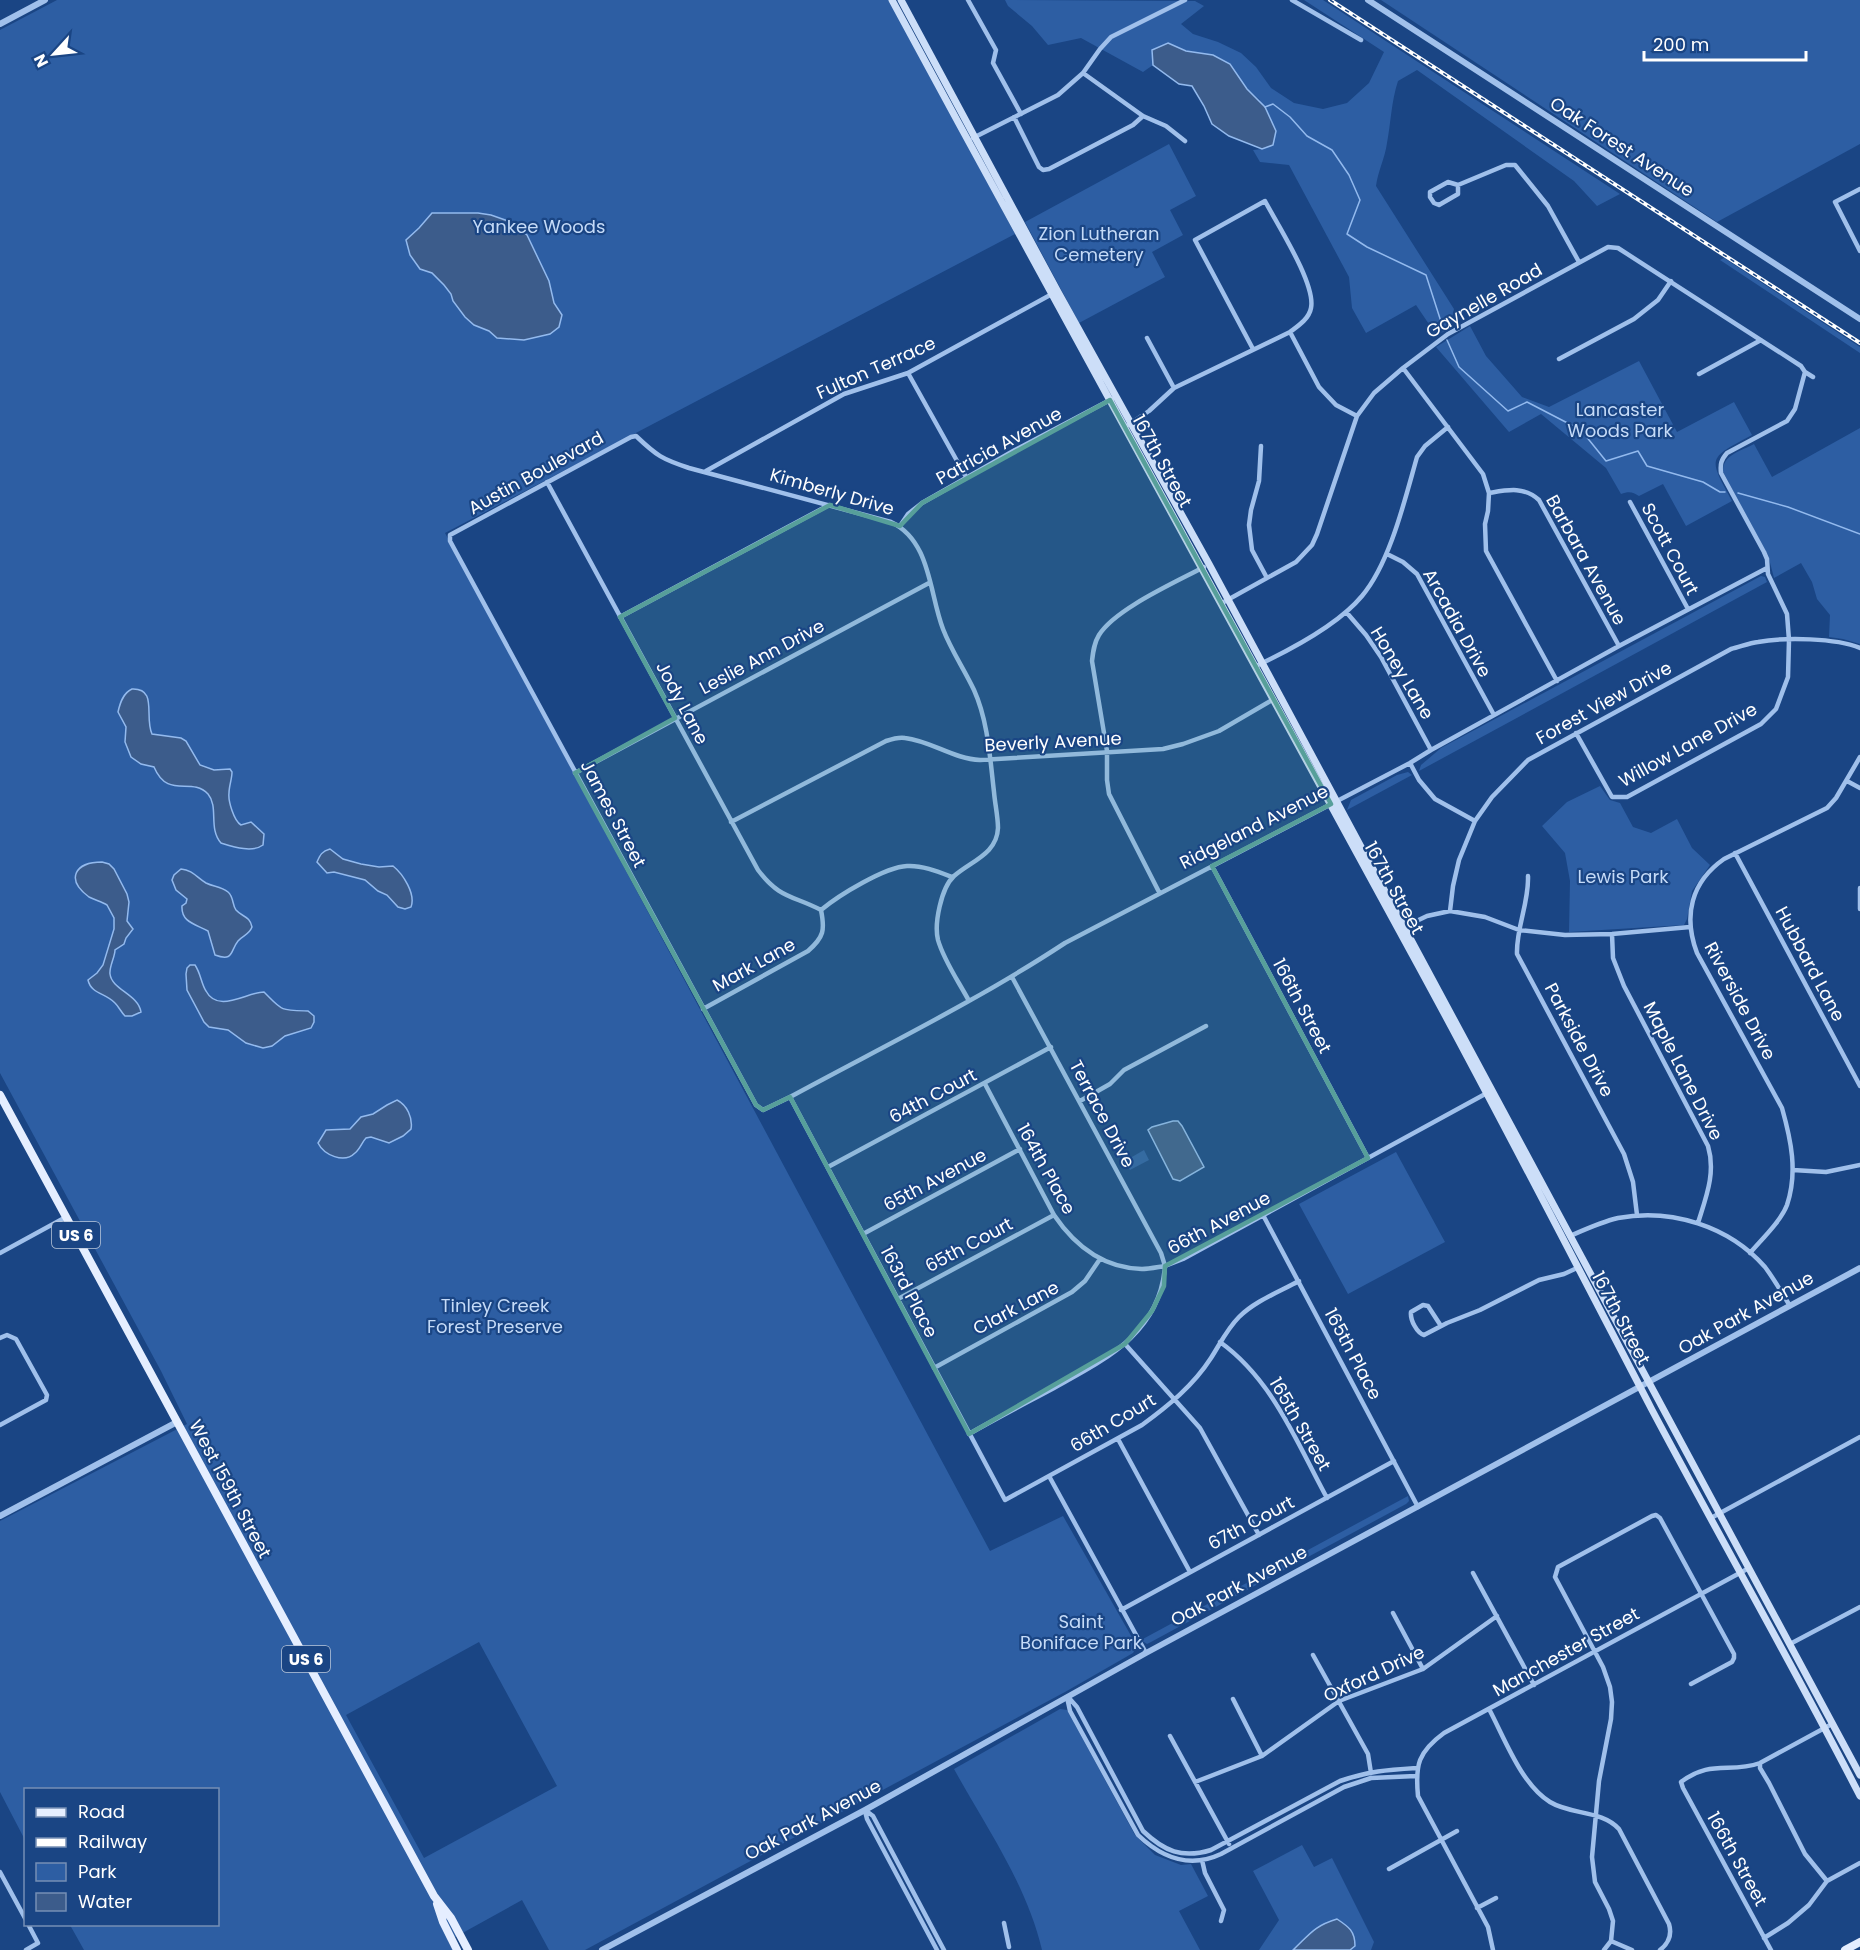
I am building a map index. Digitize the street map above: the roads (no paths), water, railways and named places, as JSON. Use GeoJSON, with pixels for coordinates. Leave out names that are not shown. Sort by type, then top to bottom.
{"type":"FeatureCollection","features":[{"type":"Feature","properties":{"kind":"main road","name":"167th Street"},"geometry":{"type":"LineString","coordinates":[[892,0],[1129,425],[1489,1092],[1571,1236],[1749,1568],[1786,1647]]}},
{"type":"Feature","properties":{"kind":"main road","name":"167th Street"},"geometry":{"type":"LineString","coordinates":[[901,0],[971,139]]}},
{"type":"Feature","properties":{"kind":"main road","name":"167th Street"},"geometry":{"type":"LineString","coordinates":[[1489,1092],[1577,1268],[1740,1572],[1860,1775]]}},
{"type":"Feature","properties":{"kind":"main road","name":"West 159th Street"},"geometry":{"type":"LineString","coordinates":[[0,1095],[434,1896],[451,1918],[468,1950]]}},
{"type":"Feature","properties":{"kind":"main road","name":"167th Street"},"geometry":{"type":"LineString","coordinates":[[1829,1725],[1859,1792]]}},
{"type":"Feature","properties":{"kind":"main road","name":"West 159th Street"},"geometry":{"type":"LineString","coordinates":[[434,1896],[443,1922],[457,1950]]}},
{"type":"Feature","properties":{"kind":"main road"},"geometry":{"type":"LineString","coordinates":[[1845,1950],[1860,1942]]}},
{"type":"Feature","properties":{"kind":"street"},"geometry":{"type":"LineString","coordinates":[[0,24],[45,0]]}},
{"type":"Feature","properties":{"kind":"street"},"geometry":{"type":"LineString","coordinates":[[968,0],[996,50],[993,63],[1021,114]]}},
{"type":"Feature","properties":{"kind":"street"},"geometry":{"type":"LineString","coordinates":[[971,139],[1058,95],[1083,73],[1100,48],[1111,38],[1185,0]]}},
{"type":"Feature","properties":{"kind":"street"},"geometry":{"type":"LineString","coordinates":[[1292,0],[1361,40]]}},
{"type":"Feature","properties":{"kind":"street","name":"Oak Forest Avenue"},"geometry":{"type":"LineString","coordinates":[[1368,0],[1860,319]]}},
{"type":"Feature","properties":{"kind":"street"},"geometry":{"type":"LineString","coordinates":[[1083,73],[1143,116],[1167,126],[1185,141]]}},
{"type":"Feature","properties":{"kind":"street"},"geometry":{"type":"LineString","coordinates":[[1014,117],[1039,167],[1043,170],[1133,124],[1143,116]]}},
{"type":"Feature","properties":{"kind":"street"},"geometry":{"type":"LineString","coordinates":[[1458,185],[1458,194],[1439,205],[1434,203],[1430,197],[1430,192],[1448,182],[1458,185],[1506,165],[1515,165],[1555,218],[1579,262]]}},
{"type":"Feature","properties":{"kind":"street"},"geometry":{"type":"LineString","coordinates":[[1860,189],[1835,202],[1860,251]]}},
{"type":"Feature","properties":{"kind":"street"},"geometry":{"type":"LineString","coordinates":[[1129,425],[1149,411],[1174,387],[1290,332],[1304,322],[1311,308],[1308,283],[1265,201],[1195,240],[1253,349]]}},
{"type":"Feature","properties":{"kind":"street","name":"Gaynelle Road"},"geometry":{"type":"LineString","coordinates":[[1225,602],[1296,562],[1315,540],[1357,416],[1374,393],[1448,334],[1608,247],[1618,248],[1801,366],[1813,377]]}},
{"type":"Feature","properties":{"kind":"street"},"geometry":{"type":"LineString","coordinates":[[1559,359],[1634,319],[1658,300],[1671,282]]}},
{"type":"Feature","properties":{"kind":"street","name":"Fulton Terrace"},"geometry":{"type":"LineString","coordinates":[[706,471],[844,394],[908,373],[1054,293]]}},
{"type":"Feature","properties":{"kind":"street"},"geometry":{"type":"LineString","coordinates":[[1290,332],[1319,387],[1336,405],[1357,416]]}},
{"type":"Feature","properties":{"kind":"street"},"geometry":{"type":"LineString","coordinates":[[1147,338],[1174,387]]}},
{"type":"Feature","properties":{"kind":"street"},"geometry":{"type":"LineString","coordinates":[[1699,374],[1761,340]]}},
{"type":"Feature","properties":{"kind":"street"},"geometry":{"type":"LineString","coordinates":[[1403,368],[1479,467],[1489,493],[1485,524],[1486,551],[1557,681]]}},
{"type":"Feature","properties":{"kind":"street","name":"Willow Lane Drive"},"geometry":{"type":"LineString","coordinates":[[1576,733],[1612,797],[1627,797],[1761,724],[1776,709],[1788,677],[1787,614],[1772,582],[1764,552],[1721,473],[1720,465],[1727,453],[1787,421],[1795,409],[1805,372]]}},
{"type":"Feature","properties":{"kind":"street"},"geometry":{"type":"LineString","coordinates":[[908,373],[966,477]]}},
{"type":"Feature","properties":{"kind":"street","name":"Patricia Avenue"},"geometry":{"type":"LineString","coordinates":[[900,526],[908,514],[966,477],[1114,398]]}},
{"type":"Feature","properties":{"kind":"street"},"geometry":{"type":"LineString","coordinates":[[1259,664],[1328,626],[1347,613],[1364,595],[1378,573],[1386,554],[1417,457],[1425,446],[1448,428]]}},
{"type":"Feature","properties":{"kind":"street","name":"Kimberly Drive"},"geometry":{"type":"LineString","coordinates":[[636,436],[663,459],[891,522],[900,526],[911,537],[924,562],[935,608],[944,631],[977,699],[990,759],[998,827],[996,842],[986,854],[952,878]]}},
{"type":"Feature","properties":{"kind":"street","name":"Austin Boulevard"},"geometry":{"type":"LineString","coordinates":[[450,535],[636,436]]}},
{"type":"Feature","properties":{"kind":"street"},"geometry":{"type":"LineString","coordinates":[[1261,446],[1259,481],[1248,525],[1252,550],[1267,578]]}},
{"type":"Feature","properties":{"kind":"street","name":"Jody Lane"},"geometry":{"type":"LineString","coordinates":[[547,482],[758,870],[768,884],[781,894],[821,909]]}},
{"type":"Feature","properties":{"kind":"street","name":"Barbara Avenue"},"geometry":{"type":"LineString","coordinates":[[1489,493],[1516,489],[1539,500],[1619,646]]}},
{"type":"Feature","properties":{"kind":"street","name":"Scott Court"},"geometry":{"type":"LineString","coordinates":[[1630,502],[1688,609]]}},
{"type":"Feature","properties":{"kind":"street"},"geometry":{"type":"LineString","coordinates":[[620,617],[830,505]]}},
{"type":"Feature","properties":{"kind":"street","name":"James Street"},"geometry":{"type":"LineString","coordinates":[[450,535],[450,541],[756,1105]]}},
{"type":"Feature","properties":{"kind":"street","name":"Arcadia Drive"},"geometry":{"type":"LineString","coordinates":[[1386,554],[1408,565],[1420,580],[1494,716]]}},
{"type":"Feature","properties":{"kind":"street"},"geometry":{"type":"LineString","coordinates":[[1159,892],[1109,794],[1107,751],[1092,669],[1094,647],[1099,635],[1110,621],[1125,610],[1206,566]]}},
{"type":"Feature","properties":{"kind":"street","name":"Ridgeland Avenue"},"geometry":{"type":"LineString","coordinates":[[756,1105],[763,1110],[790,1097],[1012,977],[1065,942],[1410,763],[1619,646],[1767,568]]}},
{"type":"Feature","properties":{"kind":"street","name":"Leslie Ann Drive"},"geometry":{"type":"LineString","coordinates":[[575,773],[929,583]]}},
{"type":"Feature","properties":{"kind":"street","name":"Honey Lane"},"geometry":{"type":"LineString","coordinates":[[1347,613],[1381,657],[1431,750]]}},
{"type":"Feature","properties":{"kind":"street","name":"Forest View Drive"},"geometry":{"type":"LineString","coordinates":[[1450,911],[1459,860],[1475,821],[1492,796],[1528,760],[1731,650],[1760,641],[1789,640],[1845,642],[1860,648]]}},
{"type":"Feature","properties":{"kind":"street","name":"Beverly Avenue"},"geometry":{"type":"LineString","coordinates":[[731,822],[885,741],[903,737],[969,760],[1163,749],[1219,731],[1276,697]]}},
{"type":"Feature","properties":{"kind":"street","name":"Riverside Drive"},"geometry":{"type":"LineString","coordinates":[[1750,1253],[1771,1229],[1786,1206],[1793,1170],[1790,1135],[1782,1108],[1697,953],[1690,927],[1693,898],[1712,867],[1827,808],[1847,781],[1860,756]]}},
{"type":"Feature","properties":{"kind":"street"},"geometry":{"type":"LineString","coordinates":[[1410,763],[1419,780],[1436,799],[1475,821]]}},
{"type":"Feature","properties":{"kind":"street"},"geometry":{"type":"LineString","coordinates":[[1847,781],[1860,788]]}},
{"type":"Feature","properties":{"kind":"street","name":"Hubbard Lane"},"geometry":{"type":"LineString","coordinates":[[1735,854],[1860,1086]]}},
{"type":"Feature","properties":{"kind":"street"},"geometry":{"type":"LineString","coordinates":[[821,909],[831,901],[889,870],[909,865],[934,870],[952,878],[939,910],[936,926],[938,941],[969,1001]]}},
{"type":"Feature","properties":{"kind":"street","name":"166th Street"},"geometry":{"type":"LineString","coordinates":[[1212,866],[1368,1158]]}},
{"type":"Feature","properties":{"kind":"street","name":"Parkside Drive"},"geometry":{"type":"LineString","coordinates":[[1528,876],[1528,891],[1516,942],[1517,954],[1624,1154],[1633,1182],[1637,1215]]}},
{"type":"Feature","properties":{"kind":"street"},"geometry":{"type":"LineString","coordinates":[[1860,888],[1860,909]]}},
{"type":"Feature","properties":{"kind":"street","name":"Mark Lane"},"geometry":{"type":"LineString","coordinates":[[703,1009],[808,951],[819,941],[823,932],[824,922],[821,909]]}},
{"type":"Feature","properties":{"kind":"street"},"geometry":{"type":"LineString","coordinates":[[1401,928],[1426,916],[1450,911],[1485,917],[1519,930],[1565,935],[1612,934],[1690,927]]}},
{"type":"Feature","properties":{"kind":"street","name":"Maple Lane Drive"},"geometry":{"type":"LineString","coordinates":[[1612,934],[1613,958],[1624,986],[1708,1146],[1712,1174],[1698,1223]]}},
{"type":"Feature","properties":{"kind":"street","name":"Terrace Drive"},"geometry":{"type":"LineString","coordinates":[[1012,977],[1161,1253],[1165,1266]]}},
{"type":"Feature","properties":{"kind":"street"},"geometry":{"type":"LineString","coordinates":[[1080,1101],[1120,1077],[1124,1070],[1206,1026]]}},
{"type":"Feature","properties":{"kind":"street","name":"64th Court"},"geometry":{"type":"LineString","coordinates":[[828,1167],[1051,1047]]}},
{"type":"Feature","properties":{"kind":"street","name":"164th Place"},"geometry":{"type":"LineString","coordinates":[[985,1084],[1054,1215],[1066,1232],[1082,1248],[1100,1259],[1122,1266],[1143,1269],[1165,1266]]}},
{"type":"Feature","properties":{"kind":"street","name":"66th Avenue"},"geometry":{"type":"LineString","coordinates":[[969,1434],[1098,1364],[1125,1344],[1140,1329],[1152,1311],[1164,1286],[1165,1266],[1183,1259],[1489,1092]]}},
{"type":"Feature","properties":{"kind":"street","name":"163rd Place"},"geometry":{"type":"LineString","coordinates":[[790,1097],[1005,1500]]}},
{"type":"Feature","properties":{"kind":"street","name":"65th Avenue"},"geometry":{"type":"LineString","coordinates":[[863,1234],[1020,1149]]}},
{"type":"Feature","properties":{"kind":"street"},"geometry":{"type":"LineString","coordinates":[[1793,1170],[1826,1172],[1860,1165]]}},
{"type":"Feature","properties":{"kind":"street","name":"65th Court"},"geometry":{"type":"LineString","coordinates":[[898,1299],[1054,1215]]}},
{"type":"Feature","properties":{"kind":"street","name":"165th Place"},"geometry":{"type":"LineString","coordinates":[[1263,1215],[1418,1507]]}},
{"type":"Feature","properties":{"kind":"street"},"geometry":{"type":"LineString","coordinates":[[1563,1240],[1604,1222],[1637,1215],[1670,1217],[1698,1223],[1726,1236],[1750,1253],[1765,1268],[1790,1306]]}},
{"type":"Feature","properties":{"kind":"street"},"geometry":{"type":"LineString","coordinates":[[0,1253],[66,1217]]}},
{"type":"Feature","properties":{"kind":"street","name":"Clark Lane"},"geometry":{"type":"LineString","coordinates":[[934,1368],[1072,1292],[1085,1281],[1100,1259]]}},
{"type":"Feature","properties":{"kind":"street"},"geometry":{"type":"LineString","coordinates":[[1441,1326],[1428,1306],[1422,1305],[1411,1312],[1411,1318],[1422,1335],[1480,1310],[1539,1280],[1561,1275],[1577,1268]]}},
{"type":"Feature","properties":{"kind":"street","name":"Oak Park Avenue"},"geometry":{"type":"LineString","coordinates":[[602,1950],[865,1810],[1146,1653],[1860,1268]]}},
{"type":"Feature","properties":{"kind":"street","name":"66th Court"},"geometry":{"type":"LineString","coordinates":[[1005,1500],[1142,1425],[1176,1399],[1210,1359],[1228,1329],[1243,1313],[1299,1281]]}},
{"type":"Feature","properties":{"kind":"street"},"geometry":{"type":"LineString","coordinates":[[0,1338],[11,1335],[16,1339],[47,1395],[46,1400],[0,1425]]}},
{"type":"Feature","properties":{"kind":"street","name":"165th Street"},"geometry":{"type":"LineString","coordinates":[[1220,1342],[1241,1360],[1267,1390],[1327,1498]]}},
{"type":"Feature","properties":{"kind":"street"},"geometry":{"type":"LineString","coordinates":[[1125,1344],[1200,1428],[1259,1535]]}},
{"type":"Feature","properties":{"kind":"street"},"geometry":{"type":"LineString","coordinates":[[0,1516],[177,1422]]}},
{"type":"Feature","properties":{"kind":"street"},"geometry":{"type":"LineString","coordinates":[[1711,1518],[1860,1437]]}},
{"type":"Feature","properties":{"kind":"street"},"geometry":{"type":"LineString","coordinates":[[1118,1438],[1190,1572]]}},
{"type":"Feature","properties":{"kind":"street","name":"67th Court"},"geometry":{"type":"LineString","coordinates":[[1121,1610],[1394,1461]]}},
{"type":"Feature","properties":{"kind":"street"},"geometry":{"type":"LineString","coordinates":[[1049,1476],[1146,1653]]}},
{"type":"Feature","properties":{"kind":"street"},"geometry":{"type":"LineString","coordinates":[[1604,1950],[1611,1941],[1612,1921],[1609,1909],[1595,1882],[1592,1857],[1599,1781],[1612,1702],[1606,1674],[1555,1577],[1558,1567],[1652,1516],[1656,1515],[1660,1518],[1734,1653],[1732,1662],[1691,1684]]}},
{"type":"Feature","properties":{"kind":"street","name":"Manchester Street"},"geometry":{"type":"LineString","coordinates":[[1416,1776],[1420,1760],[1428,1745],[1444,1733],[1749,1568]]}},
{"type":"Feature","properties":{"kind":"street"},"geometry":{"type":"LineString","coordinates":[[1473,1573],[1534,1684]]}},
{"type":"Feature","properties":{"kind":"street"},"geometry":{"type":"LineString","coordinates":[[1786,1647],[1860,1607]]}},
{"type":"Feature","properties":{"kind":"street"},"geometry":{"type":"LineString","coordinates":[[1394,1613],[1423,1669]]}},
{"type":"Feature","properties":{"kind":"street","name":"Oxford Drive"},"geometry":{"type":"LineString","coordinates":[[1195,1782],[1262,1756],[1339,1701],[1423,1669],[1497,1616]]}},
{"type":"Feature","properties":{"kind":"street"},"geometry":{"type":"LineString","coordinates":[[1313,1655],[1368,1754],[1371,1775]]}},
{"type":"Feature","properties":{"kind":"street"},"geometry":{"type":"LineString","coordinates":[[1067,1697],[1077,1707],[1143,1831],[1158,1845],[1170,1851],[1188,1854],[1205,1852],[1340,1781],[1391,1769],[1417,1768]]}},
{"type":"Feature","properties":{"kind":"street"},"geometry":{"type":"LineString","coordinates":[[1067,1697],[1070,1711],[1138,1835],[1153,1849],[1183,1861],[1216,1857],[1344,1787],[1371,1775],[1416,1776],[1418,1796],[1488,1927],[1492,1950]]}},
{"type":"Feature","properties":{"kind":"street"},"geometry":{"type":"LineString","coordinates":[[1233,1699],[1262,1756]]}},
{"type":"Feature","properties":{"kind":"street"},"geometry":{"type":"LineString","coordinates":[[1489,1709],[1524,1775],[1536,1791],[1551,1802],[1568,1810],[1597,1816],[1619,1829],[1670,1927],[1670,1936],[1666,1945],[1660,1950]]}},
{"type":"Feature","properties":{"kind":"street"},"geometry":{"type":"LineString","coordinates":[[1827,1881],[1805,1854],[1760,1768],[1760,1763],[1829,1725]]}},
{"type":"Feature","properties":{"kind":"street"},"geometry":{"type":"LineString","coordinates":[[1170,1736],[1231,1849]]}},
{"type":"Feature","properties":{"kind":"street","name":"166th Street"},"geometry":{"type":"LineString","coordinates":[[1760,1763],[1750,1767],[1709,1768],[1682,1782],[1683,1788],[1771,1950]]}},
{"type":"Feature","properties":{"kind":"street"},"geometry":{"type":"LineString","coordinates":[[1316,1793],[1320,1800]]}},
{"type":"Feature","properties":{"kind":"street"},"geometry":{"type":"LineString","coordinates":[[865,1810],[867,1820],[937,1950]]}},
{"type":"Feature","properties":{"kind":"street"},"geometry":{"type":"LineString","coordinates":[[865,1810],[873,1816],[944,1950]]}},
{"type":"Feature","properties":{"kind":"street"},"geometry":{"type":"LineString","coordinates":[[1129,1820],[1135,1816]]}},
{"type":"Feature","properties":{"kind":"street"},"geometry":{"type":"LineString","coordinates":[[1389,1869],[1457,1831]]}},
{"type":"Feature","properties":{"kind":"street"},"geometry":{"type":"LineString","coordinates":[[1202,1860],[1205,1873],[1224,1910],[1221,1921]]}},
{"type":"Feature","properties":{"kind":"street"},"geometry":{"type":"LineString","coordinates":[[1764,1938],[1788,1923],[1809,1905],[1827,1881],[1860,1863]]}},
{"type":"Feature","properties":{"kind":"street"},"geometry":{"type":"LineString","coordinates":[[0,1872],[24,1916]]}},
{"type":"Feature","properties":{"kind":"street"},"geometry":{"type":"LineString","coordinates":[[1477,1908],[1496,1898]]}},
{"type":"Feature","properties":{"kind":"street"},"geometry":{"type":"LineString","coordinates":[[1004,1923],[1008,1949]]}},
{"type":"Feature","properties":{"kind":"street"},"geometry":{"type":"LineString","coordinates":[[26,1950],[38,1943],[29,1926]]}},
{"type":"Feature","properties":{"kind":"street"},"geometry":{"type":"LineString","coordinates":[[1611,1941],[1632,1950]]}},
{"type":"Feature","properties":{"kind":"water"},"geometry":{"type":"Polygon","coordinates":[[[1168,43],[1186,51],[1213,55],[1230,64],[1247,89],[1265,107],[1276,131],[1273,145],[1262,149],[1229,136],[1212,124],[1192,86],[1179,84],[1153,65],[1152,50],[1168,43]]]}},
{"type":"Feature","properties":{"kind":"water"},"geometry":{"type":"Polygon","coordinates":[[[432,213],[491,215],[508,221],[527,235],[549,281],[554,303],[562,315],[559,327],[550,334],[524,340],[497,338],[465,317],[444,285],[432,273],[420,269],[410,255],[406,240],[432,213]]]}},
{"type":"Feature","properties":{"kind":"water"},"geometry":{"type":"Polygon","coordinates":[[[132,689],[140,690],[148,698],[152,734],[181,738],[186,741],[200,765],[214,770],[230,769],[232,772],[229,797],[234,815],[241,825],[251,822],[264,834],[263,845],[248,849],[221,843],[215,831],[213,805],[208,794],[194,787],[166,783],[154,767],[141,764],[131,757],[125,742],[126,727],[118,712],[124,696],[132,689]]]}},
{"type":"Feature","properties":{"kind":"water"},"geometry":{"type":"Polygon","coordinates":[[[330,849],[343,859],[361,864],[379,867],[393,866],[408,885],[412,896],[411,907],[405,909],[398,907],[387,895],[365,880],[334,872],[327,873],[317,862],[325,851],[330,849]]]}},
{"type":"Feature","properties":{"kind":"water"},"geometry":{"type":"Polygon","coordinates":[[[102,862],[114,869],[129,902],[127,921],[133,929],[124,944],[115,950],[110,974],[115,984],[139,1006],[141,1012],[132,1016],[125,1016],[111,1000],[95,991],[88,980],[103,965],[114,929],[114,918],[107,905],[89,897],[77,884],[75,878],[76,873],[85,865],[102,862]]]}},
{"type":"Feature","properties":{"kind":"water"},"geometry":{"type":"Polygon","coordinates":[[[181,869],[228,892],[236,910],[251,923],[251,930],[238,941],[229,956],[215,955],[208,931],[190,922],[184,916],[182,906],[187,899],[176,890],[172,880],[181,869]]]}},
{"type":"Feature","properties":{"kind":"water"},"geometry":{"type":"Polygon","coordinates":[[[190,965],[195,965],[211,998],[225,1001],[264,992],[282,1008],[308,1011],[314,1016],[314,1022],[311,1028],[285,1036],[272,1046],[263,1048],[246,1043],[228,1030],[209,1027],[187,990],[186,974],[190,965]]]}},
{"type":"Feature","properties":{"kind":"water"},"geometry":{"type":"Polygon","coordinates":[[[397,1100],[406,1108],[411,1121],[411,1129],[403,1136],[389,1143],[371,1137],[366,1138],[357,1151],[345,1158],[329,1154],[318,1143],[326,1130],[350,1129],[361,1117],[373,1114],[397,1100]]]}},
{"type":"Feature","properties":{"kind":"water"},"geometry":{"type":"Polygon","coordinates":[[[1178,1121],[1182,1126],[1204,1167],[1180,1181],[1173,1179],[1148,1130],[1178,1121]]]}},
{"type":"Feature","properties":{"kind":"water"},"geometry":{"type":"Polygon","coordinates":[[[1337,1919],[1352,1933],[1355,1946],[1350,1950],[1293,1950],[1317,1928],[1337,1919]]]}},
{"type":"Feature","properties":{"kind":"waterway"},"geometry":{"type":"LineString","coordinates":[[1265,107],[1273,104],[1290,117],[1307,136],[1332,150],[1349,175],[1360,200],[1347,234],[1367,247],[1426,275],[1444,331]]}},
{"type":"Feature","properties":{"kind":"waterway"},"geometry":{"type":"LineString","coordinates":[[1447,340],[1459,367],[1508,411],[1527,402],[1581,430],[1606,461],[1638,451],[1647,466],[1703,482],[1720,492],[1725,492]]}},
{"type":"Feature","properties":{"kind":"waterway"},"geometry":{"type":"LineString","coordinates":[[1738,493],[1788,507],[1860,534]]}},
{"type":"Feature","properties":{"kind":"railway"},"geometry":{"type":"LineString","coordinates":[[1330,0],[1860,343]]}},
{"type":"Feature","properties":{"kind":"park label","name":"Yankee Woods"},"geometry":{"type":"Point","coordinates":[539,227]}},
{"type":"Feature","properties":{"kind":"park label","name":"Zion Lutheran Cemetery"},"geometry":{"type":"Point","coordinates":[1099,244]}},
{"type":"Feature","properties":{"kind":"park label","name":"Lancaster Woods Park"},"geometry":{"type":"Point","coordinates":[1620,420]}},
{"type":"Feature","properties":{"kind":"park label","name":"Lewis Park"},"geometry":{"type":"Point","coordinates":[1623,877]}},
{"type":"Feature","properties":{"kind":"park label","name":"Tinley Creek Forest Preserve"},"geometry":{"type":"Point","coordinates":[495,1316]}},
{"type":"Feature","properties":{"kind":"park label","name":"Saint Boniface Park"},"geometry":{"type":"Point","coordinates":[1081,1632]}}]}
